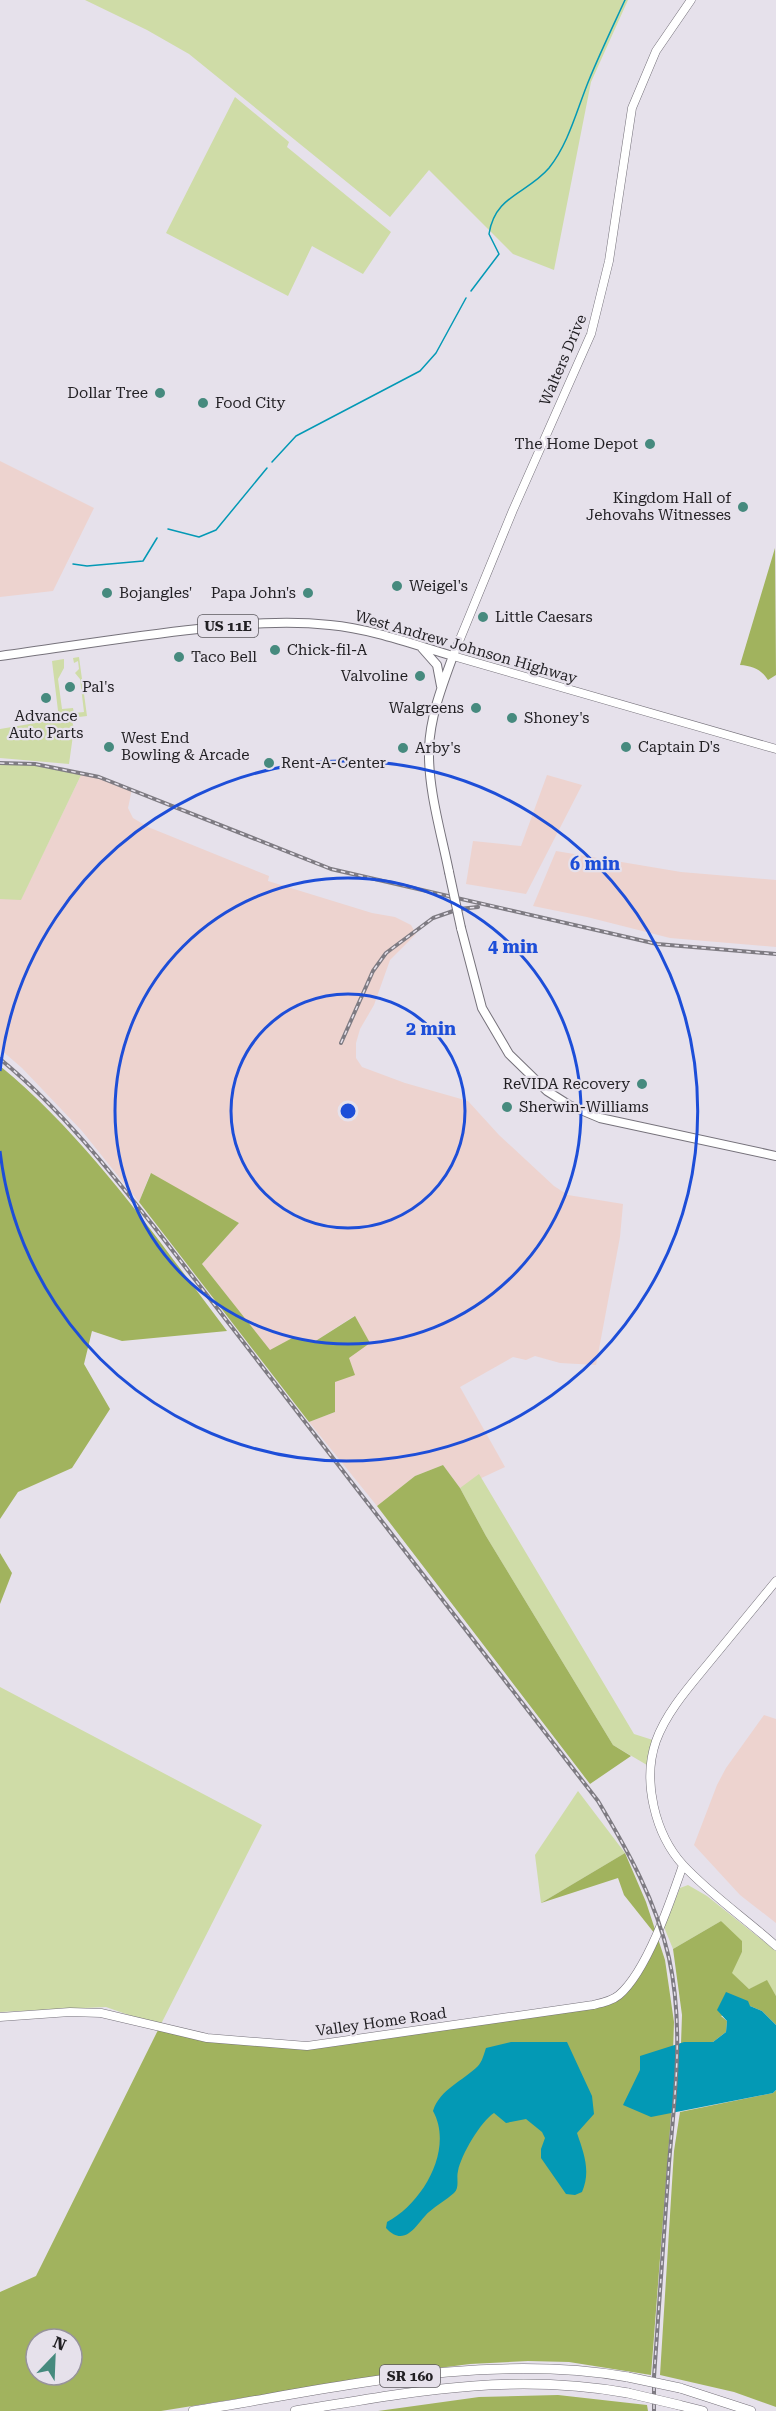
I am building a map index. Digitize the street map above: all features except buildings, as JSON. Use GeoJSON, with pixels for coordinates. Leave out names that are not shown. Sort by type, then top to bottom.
{"type":"FeatureCollection","features":[{"type":"Feature","properties":{"kind":"highway","name":"SR 160"},"geometry":{"type":"LineString","coordinates":[[194,2411],[399,2378],[485,2368],[561,2368],[628,2377],[680,2388],[751,2411]]}},
{"type":"Feature","properties":{"kind":"highway","name":"SR 160"},"geometry":{"type":"LineString","coordinates":[[295,2411],[438,2388],[481,2384],[589,2386],[703,2411]]}},
{"type":"Feature","properties":{"kind":"main road","name":"West Andrew Johnson Highway"},"geometry":{"type":"LineString","coordinates":[[0,656],[159,633],[281,622],[331,625],[370,631],[453,656]]}},
{"type":"Feature","properties":{"kind":"main road"},"geometry":{"type":"LineString","coordinates":[[419,646],[437,665],[441,688]]}},
{"type":"Feature","properties":{"kind":"main road"},"geometry":{"type":"LineString","coordinates":[[453,656],[435,705],[429,749],[432,791],[461,928],[482,1008],[509,1054],[547,1091],[569,1105],[600,1118],[776,1156]]}},
{"type":"Feature","properties":{"kind":"street","name":"Walters Drive"},"geometry":{"type":"LineString","coordinates":[[453,656],[593,326],[609,261],[632,108],[656,51],[692,0]]}},
{"type":"Feature","properties":{"kind":"street","name":"West Andrew Johnson Highway"},"geometry":{"type":"LineString","coordinates":[[453,656],[776,749]]}},
{"type":"Feature","properties":{"kind":"street"},"geometry":{"type":"LineString","coordinates":[[776,1581],[687,1689],[670,1714],[656,1741],[651,1768],[653,1805],[668,1845],[683,1865],[776,1946]]}},
{"type":"Feature","properties":{"kind":"street","name":"Valley Home Road"},"geometry":{"type":"LineString","coordinates":[[0,2017],[70,2012],[100,2013],[207,2038],[307,2046],[593,2005],[614,1998],[627,1987],[667,1908],[683,1865]]}},
{"type":"Feature","properties":{"kind":"shaded area"},"geometry":{"type":"Polygon","coordinates":[[[0,461],[94,508],[53,591],[0,597],[0,461]]]}},
{"type":"Feature","properties":{"kind":"shaded area"},"geometry":{"type":"Polygon","coordinates":[[[82,773],[132,789],[128,808],[133,818],[148,827],[269,876],[268,881],[372,913],[395,917],[411,925],[416,934],[390,960],[374,1005],[360,1029],[356,1043],[356,1058],[362,1067],[405,1083],[468,1101],[499,1135],[554,1186],[568,1195],[623,1204],[620,1237],[596,1365],[560,1363],[535,1356],[526,1360],[513,1357],[460,1387],[505,1467],[460,1488],[443,1465],[415,1476],[377,1506],[309,1422],[335,1412],[335,1382],[348,1358],[354,1316],[314,1342],[294,1337],[270,1351],[202,1264],[239,1223],[150,1174],[139,1202],[82,1131],[22,1068],[0,1049],[0,899],[21,899],[82,773]]]}},
{"type":"Feature","properties":{"kind":"shaded area"},"geometry":{"type":"Polygon","coordinates":[[[547,775],[582,785],[526,894],[466,884],[473,841],[521,846],[547,775]]]}},
{"type":"Feature","properties":{"kind":"shaded area"},"geometry":{"type":"Polygon","coordinates":[[[556,851],[681,872],[776,880],[776,947],[670,938],[533,906],[556,851]]]}},
{"type":"Feature","properties":{"kind":"shaded area"},"geometry":{"type":"Polygon","coordinates":[[[764,1715],[776,1719],[776,1923],[740,1895],[694,1845],[726,1768],[764,1715]]]}},
{"type":"Feature","properties":{"kind":"green space"},"geometry":{"type":"Polygon","coordinates":[[[85,0],[628,0],[591,82],[554,270],[513,254],[429,170],[390,217],[189,54],[147,30],[85,0]]]}},
{"type":"Feature","properties":{"kind":"green space"},"geometry":{"type":"Polygon","coordinates":[[[235,97],[289,142],[287,147],[391,232],[363,274],[312,246],[288,296],[166,233],[235,97]]]}},
{"type":"Feature","properties":{"kind":"green space"},"geometry":{"type":"Polygon","coordinates":[[[775,548],[776,675],[768,680],[756,669],[740,665],[775,548]]]}},
{"type":"Feature","properties":{"kind":"green space"},"geometry":{"type":"Polygon","coordinates":[[[79,657],[87,716],[71,718],[74,728],[69,764],[0,758],[0,729],[59,719],[52,661],[64,659],[64,668],[58,679],[62,709],[73,708],[74,713],[84,712],[80,679],[75,673],[79,669],[78,661],[74,663],[73,658],[79,657]]]}},
{"type":"Feature","properties":{"kind":"green space"},"geometry":{"type":"Polygon","coordinates":[[[0,763],[35,764],[82,773],[21,900],[0,899],[0,763]]]}},
{"type":"Feature","properties":{"kind":"green space"},"geometry":{"type":"Polygon","coordinates":[[[0,1066],[33,1095],[93,1158],[148,1226],[227,1331],[122,1341],[92,1331],[84,1364],[110,1409],[72,1468],[18,1492],[0,1519],[0,1066]]]}},
{"type":"Feature","properties":{"kind":"green space"},"geometry":{"type":"Polygon","coordinates":[[[151,1173],[239,1223],[202,1264],[270,1350],[294,1337],[314,1342],[355,1316],[370,1343],[349,1358],[355,1375],[335,1382],[335,1412],[309,1422],[139,1202],[151,1173]]]}},
{"type":"Feature","properties":{"kind":"green space"},"geometry":{"type":"Polygon","coordinates":[[[443,1465],[460,1488],[486,1536],[613,1745],[631,1756],[590,1784],[377,1506],[415,1476],[443,1465]]]}},
{"type":"Feature","properties":{"kind":"green space"},"geometry":{"type":"Polygon","coordinates":[[[479,1474],[634,1734],[656,1741],[652,1768],[613,1745],[486,1536],[460,1488],[479,1474]]]}},
{"type":"Feature","properties":{"kind":"green space"},"geometry":{"type":"Polygon","coordinates":[[[0,1553],[12,1573],[0,1604],[0,1553]]]}},
{"type":"Feature","properties":{"kind":"green space"},"geometry":{"type":"Polygon","coordinates":[[[0,1687],[262,1825],[160,2026],[106,2007],[0,2012],[0,1687]]]}},
{"type":"Feature","properties":{"kind":"green space"},"geometry":{"type":"Polygon","coordinates":[[[578,1791],[625,1853],[541,1903],[535,1855],[578,1791]]]}},
{"type":"Feature","properties":{"kind":"green space"},"geometry":{"type":"Polygon","coordinates":[[[625,1853],[646,1902],[665,1960],[674,2022],[671,2116],[651,2375],[569,2362],[528,2361],[470,2364],[161,2411],[0,2411],[0,2292],[36,2276],[160,2026],[179,2032],[307,2046],[608,2001],[627,1987],[655,1934],[624,1895],[618,1878],[541,1903],[625,1853]]]}},
{"type":"Feature","properties":{"kind":"green space"},"geometry":{"type":"Polygon","coordinates":[[[688,1885],[707,1896],[776,1951],[776,1996],[767,1981],[749,1989],[731,1973],[742,1952],[721,1921],[673,1949],[664,1927],[680,1888],[688,1885]]]}},
{"type":"Feature","properties":{"kind":"green space"},"geometry":{"type":"Polygon","coordinates":[[[721,1921],[742,1941],[742,1952],[732,1973],[749,1989],[767,1980],[776,1996],[776,2025],[762,2011],[750,2006],[721,2016],[727,2021],[726,2032],[713,2042],[681,2044],[682,2015],[673,1949],[721,1921]]]}},
{"type":"Feature","properties":{"kind":"green space"},"geometry":{"type":"Polygon","coordinates":[[[776,2090],[776,2407],[734,2392],[660,2375],[674,2151],[680,2112],[773,2093],[776,2090]]]}},
{"type":"Feature","properties":{"kind":"green space"},"geometry":{"type":"Polygon","coordinates":[[[558,2395],[647,2405],[648,2411],[378,2411],[479,2397],[558,2395]]]}},
{"type":"Feature","properties":{"kind":"water"},"geometry":{"type":"Polygon","coordinates":[[[726,1992],[748,2001],[750,2006],[762,2011],[776,2025],[776,2090],[773,2093],[651,2117],[623,2105],[640,2070],[640,2056],[684,2042],[713,2042],[726,2032],[727,2021],[717,2010],[726,1992]]]}},
{"type":"Feature","properties":{"kind":"water"},"geometry":{"type":"Polygon","coordinates":[[[511,2042],[567,2042],[592,2096],[594,2114],[577,2133],[586,2170],[582,2192],[575,2195],[566,2194],[541,2158],[545,2138],[542,2132],[526,2119],[506,2123],[494,2113],[483,2123],[467,2148],[457,2174],[457,2188],[454,2193],[429,2212],[411,2232],[400,2236],[393,2234],[386,2228],[387,2222],[412,2202],[423,2189],[437,2158],[440,2142],[439,2126],[433,2111],[436,2103],[446,2091],[478,2066],[486,2048],[511,2042]]]}},
{"type":"Feature","properties":{"kind":"waterway"},"geometry":{"type":"LineString","coordinates":[[471,291],[499,254],[489,234],[492,221],[505,203],[540,177],[556,158],[625,0]]}},
{"type":"Feature","properties":{"kind":"waterway"},"geometry":{"type":"LineString","coordinates":[[272,462],[296,436],[420,371],[436,353],[466,298]]}},
{"type":"Feature","properties":{"kind":"waterway"},"geometry":{"type":"LineString","coordinates":[[168,529],[199,537],[216,530],[267,468]]}},
{"type":"Feature","properties":{"kind":"waterway"},"geometry":{"type":"LineString","coordinates":[[73,564],[87,566],[143,561],[157,538]]}},
{"type":"Feature","properties":{"kind":"railway"},"geometry":{"type":"LineString","coordinates":[[0,763],[35,764],[99,777],[331,869],[657,944],[776,954]]}},
{"type":"Feature","properties":{"kind":"railway"},"geometry":{"type":"LineString","coordinates":[[341,1043],[373,971],[386,953],[433,918],[459,909],[478,907]]}},
{"type":"Feature","properties":{"kind":"railway"},"geometry":{"type":"LineString","coordinates":[[0,1059],[64,1120],[159,1233],[598,1801],[640,1877],[657,1916],[669,1958],[674,1984],[677,2035],[676,2086],[654,2377],[654,2411]]}},
{"type":"Feature","properties":{"kind":"place","name":"Dollar Tree"},"geometry":{"type":"Point","coordinates":[160,393]}},
{"type":"Feature","properties":{"kind":"place","name":"Food City"},"geometry":{"type":"Point","coordinates":[203,403]}},
{"type":"Feature","properties":{"kind":"place","name":"The Home Depot"},"geometry":{"type":"Point","coordinates":[650,444]}},
{"type":"Feature","properties":{"kind":"place","name":"Kingdom Hall of Jehovahs Witnesses"},"geometry":{"type":"Point","coordinates":[743,507]}},
{"type":"Feature","properties":{"kind":"place","name":"Weigel's"},"geometry":{"type":"Point","coordinates":[397,586]}},
{"type":"Feature","properties":{"kind":"place","name":"Bojangles'"},"geometry":{"type":"Point","coordinates":[107,593]}},
{"type":"Feature","properties":{"kind":"place","name":"Papa John's"},"geometry":{"type":"Point","coordinates":[308,593]}},
{"type":"Feature","properties":{"kind":"place","name":"Little Caesars"},"geometry":{"type":"Point","coordinates":[483,617]}},
{"type":"Feature","properties":{"kind":"place","name":"Chick-fil-A"},"geometry":{"type":"Point","coordinates":[275,650]}},
{"type":"Feature","properties":{"kind":"place","name":"Taco Bell"},"geometry":{"type":"Point","coordinates":[179,657]}},
{"type":"Feature","properties":{"kind":"place","name":"Valvoline"},"geometry":{"type":"Point","coordinates":[420,676]}},
{"type":"Feature","properties":{"kind":"place","name":"Pal's"},"geometry":{"type":"Point","coordinates":[70,687]}},
{"type":"Feature","properties":{"kind":"place","name":"Advance Auto Parts"},"geometry":{"type":"Point","coordinates":[46,698]}},
{"type":"Feature","properties":{"kind":"place","name":"Walgreens"},"geometry":{"type":"Point","coordinates":[476,708]}},
{"type":"Feature","properties":{"kind":"place","name":"Shoney's"},"geometry":{"type":"Point","coordinates":[512,718]}},
{"type":"Feature","properties":{"kind":"place","name":"West End Bowling & Arcade"},"geometry":{"type":"Point","coordinates":[109,747]}},
{"type":"Feature","properties":{"kind":"place","name":"Captain D's"},"geometry":{"type":"Point","coordinates":[626,747]}},
{"type":"Feature","properties":{"kind":"place","name":"Arby's"},"geometry":{"type":"Point","coordinates":[403,748]}},
{"type":"Feature","properties":{"kind":"place","name":"Rent-A-Center"},"geometry":{"type":"Point","coordinates":[269,763]}},
{"type":"Feature","properties":{"kind":"place","name":"ReVIDA Recovery"},"geometry":{"type":"Point","coordinates":[642,1084]}},
{"type":"Feature","properties":{"kind":"place","name":"Sherwin-Williams"},"geometry":{"type":"Point","coordinates":[507,1107]}}]}
